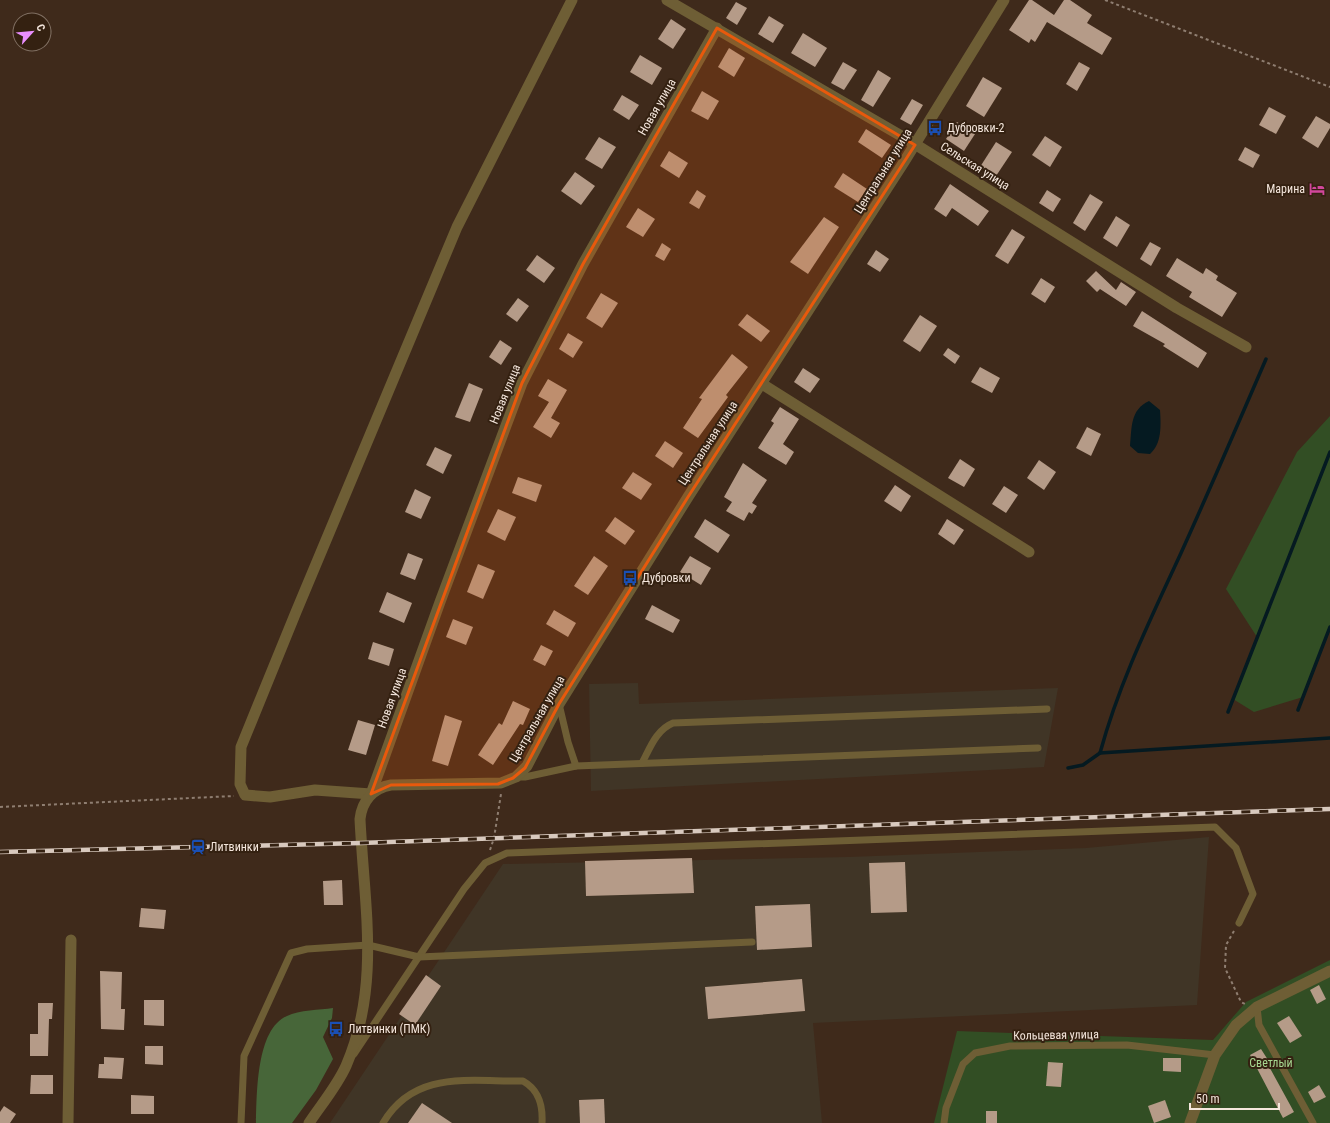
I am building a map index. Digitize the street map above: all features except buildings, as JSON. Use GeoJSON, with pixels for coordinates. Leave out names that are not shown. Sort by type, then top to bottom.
{"type":"FeatureCollection","features":[{"type":"Feature","properties":{"kind":"street"},"geometry":{"type":"LineString","coordinates":[[371,794],[315,790],[270,798],[245,795],[240,784],[241,747],[302,597],[457,227],[572,0]]}},
{"type":"Feature","properties":{"kind":"street","name":"Сельская улица"},"geometry":{"type":"LineString","coordinates":[[667,0],[915,145],[1177,308],[1246,347]]}},
{"type":"Feature","properties":{"kind":"street","name":"Центральная улица"},"geometry":{"type":"LineString","coordinates":[[371,794],[381,788],[391,785],[493,785],[513,778],[528,764],[559,704],[688,497],[915,145],[1004,0]]}},
{"type":"Feature","properties":{"kind":"street","name":"Новая улица"},"geometry":{"type":"LineString","coordinates":[[310,1123],[345,1068],[363,1012],[368,969],[368,945],[360,819],[363,806],[371,794],[440,602],[522,383],[583,264],[716,28]]}},
{"type":"Feature","properties":{"kind":"street"},"geometry":{"type":"LineString","coordinates":[[762,384],[1029,552]]}},
{"type":"Feature","properties":{"kind":"street"},"geometry":{"type":"LineString","coordinates":[[68,1123],[71,940]]}},
{"type":"Feature","properties":{"kind":"street"},"geometry":{"type":"LineString","coordinates":[[1190,1123],[1215,1055],[1236,1025],[1257,1007],[1330,971]]}},
{"type":"Feature","properties":{"kind":"lane"},"geometry":{"type":"LineString","coordinates":[[559,704],[568,742],[576,766]]}},
{"type":"Feature","properties":{"kind":"lane"},"geometry":{"type":"LineString","coordinates":[[642,763],[657,735],[665,726],[673,723],[1046,709]]}},
{"type":"Feature","properties":{"kind":"lane"},"geometry":{"type":"LineString","coordinates":[[513,778],[576,766],[1038,748]]}},
{"type":"Feature","properties":{"kind":"lane"},"geometry":{"type":"LineString","coordinates":[[345,1068],[464,889],[485,863],[507,853],[1215,827],[1236,848],[1253,894],[1239,923]]}},
{"type":"Feature","properties":{"kind":"lane"},"geometry":{"type":"LineString","coordinates":[[241,1123],[244,1056],[291,953],[307,949],[368,945],[419,957],[752,942]]}},
{"type":"Feature","properties":{"kind":"lane"},"geometry":{"type":"LineString","coordinates":[[1257,1007],[1259,1025],[1313,1123]]}},
{"type":"Feature","properties":{"kind":"lane","name":"Кольцевая улица"},"geometry":{"type":"LineString","coordinates":[[944,1123],[946,1108],[963,1064],[975,1053],[1010,1046],[1127,1045],[1215,1055]]}},
{"type":"Feature","properties":{"kind":"lane"},"geometry":{"type":"LineString","coordinates":[[383,1123],[389,1114],[404,1099],[429,1084],[459,1080],[523,1081],[532,1087],[539,1097],[542,1123]]}},
{"type":"Feature","properties":{"kind":"path"},"geometry":{"type":"LineString","coordinates":[[1104,0],[1330,87]]}},
{"type":"Feature","properties":{"kind":"path"},"geometry":{"type":"LineString","coordinates":[[485,863],[494,838],[500,796],[513,778]]}},
{"type":"Feature","properties":{"kind":"path"},"geometry":{"type":"LineString","coordinates":[[0,807],[245,795]]}},
{"type":"Feature","properties":{"kind":"path"},"geometry":{"type":"LineString","coordinates":[[1239,923],[1226,945],[1225,968],[1241,1002],[1257,1007]]}},
{"type":"Feature","properties":{"kind":"highlighted area"},"geometry":{"type":"Polygon","coordinates":[[[717,28],[915,145],[688,497],[559,704],[525,768],[513,778],[498,784],[391,785],[371,794],[522,383],[583,264],[717,28]]]}},
{"type":"Feature","properties":{"kind":"shaded area"},"geometry":{"type":"Polygon","coordinates":[[[638,683],[639,704],[1058,688],[1044,767],[591,791],[589,684],[638,683]]]}},
{"type":"Feature","properties":{"kind":"shaded area"},"geometry":{"type":"Polygon","coordinates":[[[1209,837],[1197,1005],[813,1023],[822,1123],[330,1123],[503,864],[849,857],[1086,848],[1209,837]]]}},
{"type":"Feature","properties":{"kind":"green space"},"geometry":{"type":"Polygon","coordinates":[[[1330,416],[1330,627],[1303,697],[1254,712],[1233,699],[1257,637],[1226,589],[1297,452],[1330,416]]]}},
{"type":"Feature","properties":{"kind":"green space","name":"Светлый"},"geometry":{"type":"Polygon","coordinates":[[[1330,960],[1330,1123],[934,1123],[957,1031],[1213,1040],[1246,1002],[1330,960]]]}},
{"type":"Feature","properties":{"kind":"green space"},"geometry":{"type":"Polygon","coordinates":[[[333,1008],[332,1018],[323,1037],[333,1059],[316,1090],[292,1123],[256,1123],[260,1064],[269,1034],[277,1023],[287,1016],[303,1011],[333,1008]]]}},
{"type":"Feature","properties":{"kind":"water"},"geometry":{"type":"Polygon","coordinates":[[[1149,401],[1160,410],[1159,440],[1154,450],[1150,454],[1138,453],[1130,446],[1133,420],[1138,409],[1149,401]]]}},
{"type":"Feature","properties":{"kind":"waterway"},"geometry":{"type":"LineString","coordinates":[[1100,753],[1116,701],[1136,651],[1203,505],[1266,359]]}},
{"type":"Feature","properties":{"kind":"waterway"},"geometry":{"type":"LineString","coordinates":[[1228,712],[1330,452]]}},
{"type":"Feature","properties":{"kind":"waterway"},"geometry":{"type":"LineString","coordinates":[[1298,710],[1330,627]]}},
{"type":"Feature","properties":{"kind":"waterway"},"geometry":{"type":"LineString","coordinates":[[1068,768],[1083,765],[1100,753],[1330,738]]}},
{"type":"Feature","properties":{"kind":"railway"},"geometry":{"type":"LineString","coordinates":[[0,852],[361,843],[1330,809]]}},
{"type":"Feature","properties":{"kind":"place","name":"Дубровки-2"},"geometry":{"type":"Point","coordinates":[935,128]}},
{"type":"Feature","properties":{"kind":"place","name":"Марина"},"geometry":{"type":"Point","coordinates":[1317,189]}},
{"type":"Feature","properties":{"kind":"place","name":"Дубровки"},"geometry":{"type":"Point","coordinates":[630,578]}},
{"type":"Feature","properties":{"kind":"place","name":"Литвинки"},"geometry":{"type":"Point","coordinates":[198,847]}},
{"type":"Feature","properties":{"kind":"place","name":"Литвинки (ПМК)"},"geometry":{"type":"Point","coordinates":[336,1029]}}]}
